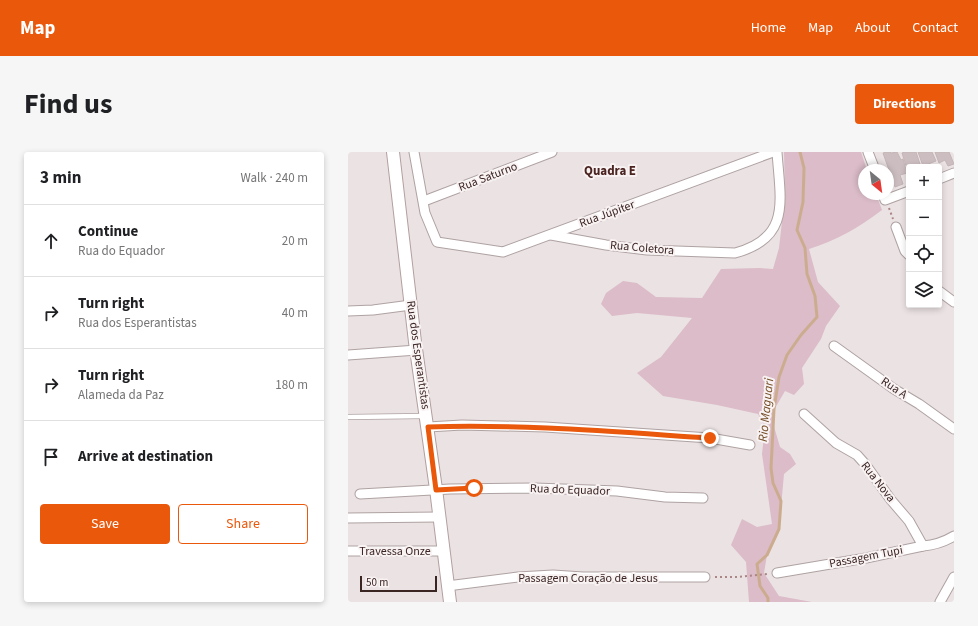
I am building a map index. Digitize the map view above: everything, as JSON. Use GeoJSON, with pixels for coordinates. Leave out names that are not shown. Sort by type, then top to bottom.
{"type":"FeatureCollection","features":[{"type":"Feature","properties":{"kind":"main road","name":"Rua dos Esperantistas"},"geometry":{"type":"LineString","coordinates":[[393,152],[404,251],[450,602]]}},
{"type":"Feature","properties":{"kind":"street"},"geometry":{"type":"LineString","coordinates":[[414,152],[424,201]]}},
{"type":"Feature","properties":{"kind":"street","name":"Rua Saturno"},"geometry":{"type":"LineString","coordinates":[[424,201],[552,152]]}},
{"type":"Feature","properties":{"kind":"street","name":"Rua Júpiter"},"geometry":{"type":"LineString","coordinates":[[424,201],[426,213],[437,242],[503,252],[773,152]]}},
{"type":"Feature","properties":{"kind":"street","name":"Rua Coletora"},"geometry":{"type":"LineString","coordinates":[[550,235],[606,245],[647,250],[735,253],[745,250],[763,241],[774,228],[778,220],[779,197],[777,152]]}},
{"type":"Feature","properties":{"kind":"street"},"geometry":{"type":"LineString","coordinates":[[868,152],[873,164]]}},
{"type":"Feature","properties":{"kind":"street"},"geometry":{"type":"LineString","coordinates":[[942,178],[954,173]]}},
{"type":"Feature","properties":{"kind":"street"},"geometry":{"type":"LineString","coordinates":[[894,194],[906,191]]}},
{"type":"Feature","properties":{"kind":"street"},"geometry":{"type":"LineString","coordinates":[[896,227],[906,252]]}},
{"type":"Feature","properties":{"kind":"street"},"geometry":{"type":"LineString","coordinates":[[942,293],[954,302]]}},
{"type":"Feature","properties":{"kind":"street"},"geometry":{"type":"LineString","coordinates":[[348,311],[411,306]]}},
{"type":"Feature","properties":{"kind":"street","name":"Rua A"},"geometry":{"type":"LineString","coordinates":[[834,346],[894,389],[919,404],[954,429]]}},
{"type":"Feature","properties":{"kind":"street"},"geometry":{"type":"LineString","coordinates":[[348,355],[417,350]]}},
{"type":"Feature","properties":{"kind":"street","name":"Rua Nova"},"geometry":{"type":"LineString","coordinates":[[804,414],[836,442],[866,464],[891,500],[909,521],[923,546]]}},
{"type":"Feature","properties":{"kind":"street"},"geometry":{"type":"LineString","coordinates":[[427,421],[462,426],[545,428],[710,438],[750,445]]}},
{"type":"Feature","properties":{"kind":"street","name":"Rua do Equador"},"geometry":{"type":"LineString","coordinates":[[360,494],[436,490],[535,488],[617,491],[680,498],[702,498]]}},
{"type":"Feature","properties":{"kind":"street"},"geometry":{"type":"LineString","coordinates":[[348,518],[439,517]]}},
{"type":"Feature","properties":{"kind":"street","name":"Passagem Tupi"},"geometry":{"type":"LineString","coordinates":[[777,573],[938,544],[954,536]]}},
{"type":"Feature","properties":{"kind":"street","name":"Travessa Onze"},"geometry":{"type":"LineString","coordinates":[[348,551],[443,551]]}},
{"type":"Feature","properties":{"kind":"street","name":"Passagem Coração de Jesus"},"geometry":{"type":"LineString","coordinates":[[447,586],[518,577],[705,577]]}},
{"type":"Feature","properties":{"kind":"street"},"geometry":{"type":"LineString","coordinates":[[940,602],[954,577]]}},
{"type":"Feature","properties":{"kind":"lane"},"geometry":{"type":"LineString","coordinates":[[348,417],[427,421]]}},
{"type":"Feature","properties":{"kind":"path"},"geometry":{"type":"LineString","coordinates":[[885,200],[896,227]]}},
{"type":"Feature","properties":{"kind":"path"},"geometry":{"type":"LineString","coordinates":[[705,577],[738,577],[777,573]]}},
{"type":"Feature","properties":{"kind":"shaded area"},"geometry":{"type":"Polygon","coordinates":[[[784,152],[861,152],[865,164],[858,164],[858,200],[878,200],[882,210],[847,233],[829,242],[809,249],[818,282],[840,306],[826,326],[821,339],[802,368],[804,384],[794,395],[785,391],[774,410],[773,423],[780,447],[790,454],[796,464],[784,474],[779,529],[767,555],[764,573],[779,596],[812,602],[749,602],[746,562],[731,545],[742,519],[757,527],[772,524],[762,454],[765,427],[758,414],[717,405],[663,396],[637,373],[661,357],[692,318],[637,313],[612,316],[601,304],[606,293],[623,281],[637,283],[656,297],[702,298],[721,269],[773,269],[779,248],[785,195],[784,152]]]}},
{"type":"Feature","properties":{"kind":"building"},"geometry":{"type":"Polygon","coordinates":[[[897,152],[901,160],[903,159],[906,173],[900,175],[903,184],[895,187],[894,164],[887,164],[883,153],[897,152]]]}},
{"type":"Feature","properties":{"kind":"building"},"geometry":{"type":"Polygon","coordinates":[[[916,152],[920,164],[906,164],[906,166],[902,153],[916,152]]]}},
{"type":"Feature","properties":{"kind":"building"},"geometry":{"type":"Polygon","coordinates":[[[918,152],[932,152],[936,161],[928,164],[922,164],[918,152]]]}},
{"type":"Feature","properties":{"kind":"building"},"geometry":{"type":"Polygon","coordinates":[[[935,152],[949,152],[954,164],[948,166],[945,160],[939,163],[935,152]]]}},
{"type":"Feature","properties":{"kind":"waterway","name":"Rio Maguari"},"geometry":{"type":"LineString","coordinates":[[768,602],[768,598],[760,586],[757,564],[767,555],[779,529],[781,501],[773,483],[771,468],[774,409],[779,377],[787,355],[801,335],[817,317],[815,296],[807,274],[805,248],[797,230],[803,202],[804,168],[800,152]]}},
{"type":"Feature","properties":{"kind":"district","name":"Quadra E"},"geometry":{"type":"Point","coordinates":[610,171]}},
{"type":"Feature","properties":{"kind":"route"},"geometry":{"type":"LineString","coordinates":[[474,488],[436,490],[428,427],[462,426],[545,428],[710,438]]}}]}
